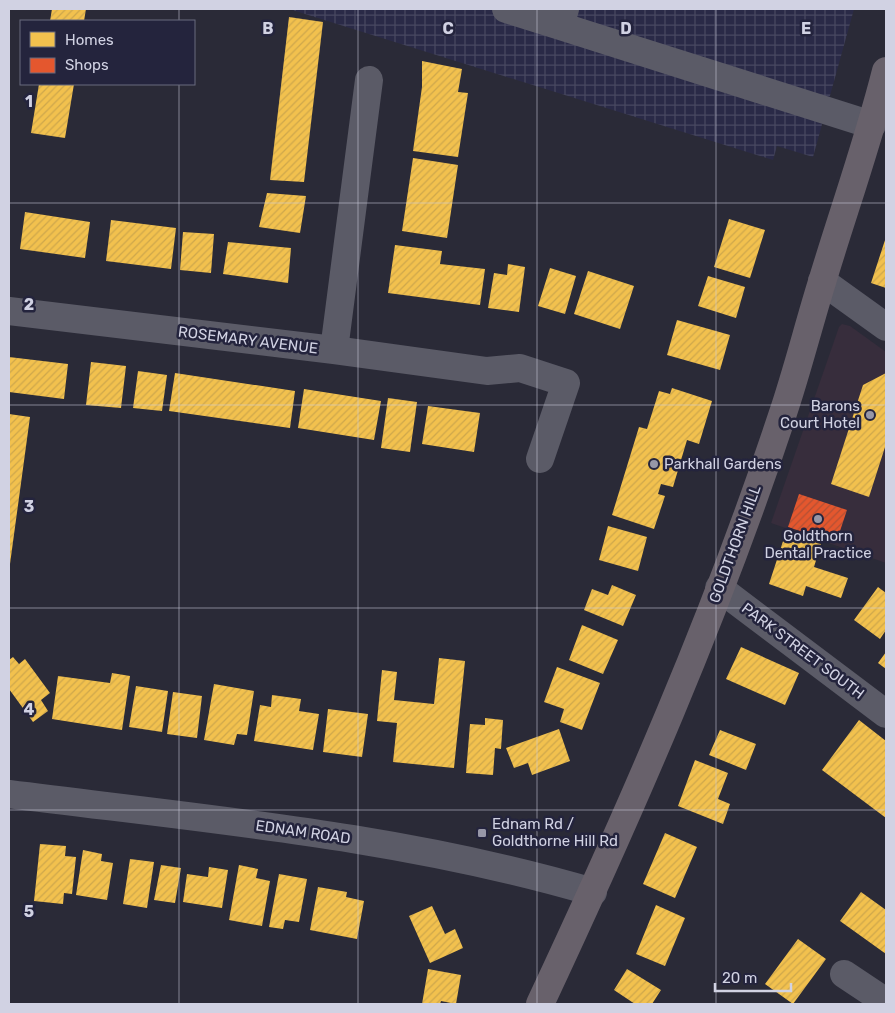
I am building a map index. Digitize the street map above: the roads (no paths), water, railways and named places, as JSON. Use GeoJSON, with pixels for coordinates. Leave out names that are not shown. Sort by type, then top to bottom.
{"type":"FeatureCollection","features":[{"type":"Feature","properties":{"kind":"main road","name":"GOLDTHORN HILL"},"geometry":{"type":"LineString","coordinates":[[540,1004],[593,892],[650,764],[719,588],[782,416],[822,281],[872,125],[886,71]]}},
{"type":"Feature","properties":{"kind":"street"},"geometry":{"type":"LineString","coordinates":[[506,9],[562,17],[872,125]]}},
{"type":"Feature","properties":{"kind":"street"},"geometry":{"type":"LineString","coordinates":[[334,350],[369,80]]}},
{"type":"Feature","properties":{"kind":"street"},"geometry":{"type":"LineString","coordinates":[[822,281],[886,327]]}},
{"type":"Feature","properties":{"kind":"street","name":"ROSEMARY AVENUE"},"geometry":{"type":"LineString","coordinates":[[9,311],[334,350],[487,371],[520,368],[566,383],[540,459]]}},
{"type":"Feature","properties":{"kind":"street","name":"PARK STREET SOUTH"},"geometry":{"type":"LineString","coordinates":[[719,588],[886,714]]}},
{"type":"Feature","properties":{"kind":"street","name":"EDNAM ROAD"},"geometry":{"type":"LineString","coordinates":[[9,794],[368,841],[531,874],[593,892]]}},
{"type":"Feature","properties":{"kind":"street"},"geometry":{"type":"LineString","coordinates":[[844,974],[872,999]]}},
{"type":"Feature","properties":{"kind":"place","name":"Barons Court Hotel"},"geometry":{"type":"Point","coordinates":[870,415]}},
{"type":"Feature","properties":{"kind":"place","name":"Parkhall Gardens"},"geometry":{"type":"Point","coordinates":[654,464]}},
{"type":"Feature","properties":{"kind":"place","name":"Goldthorn Dental Practice"},"geometry":{"type":"Point","coordinates":[818,519]}},
{"type":"Feature","properties":{"kind":"place","name":"Ednam Rd / Goldthorne Hill Rd"},"geometry":{"type":"Point","coordinates":[482,833]}}]}
